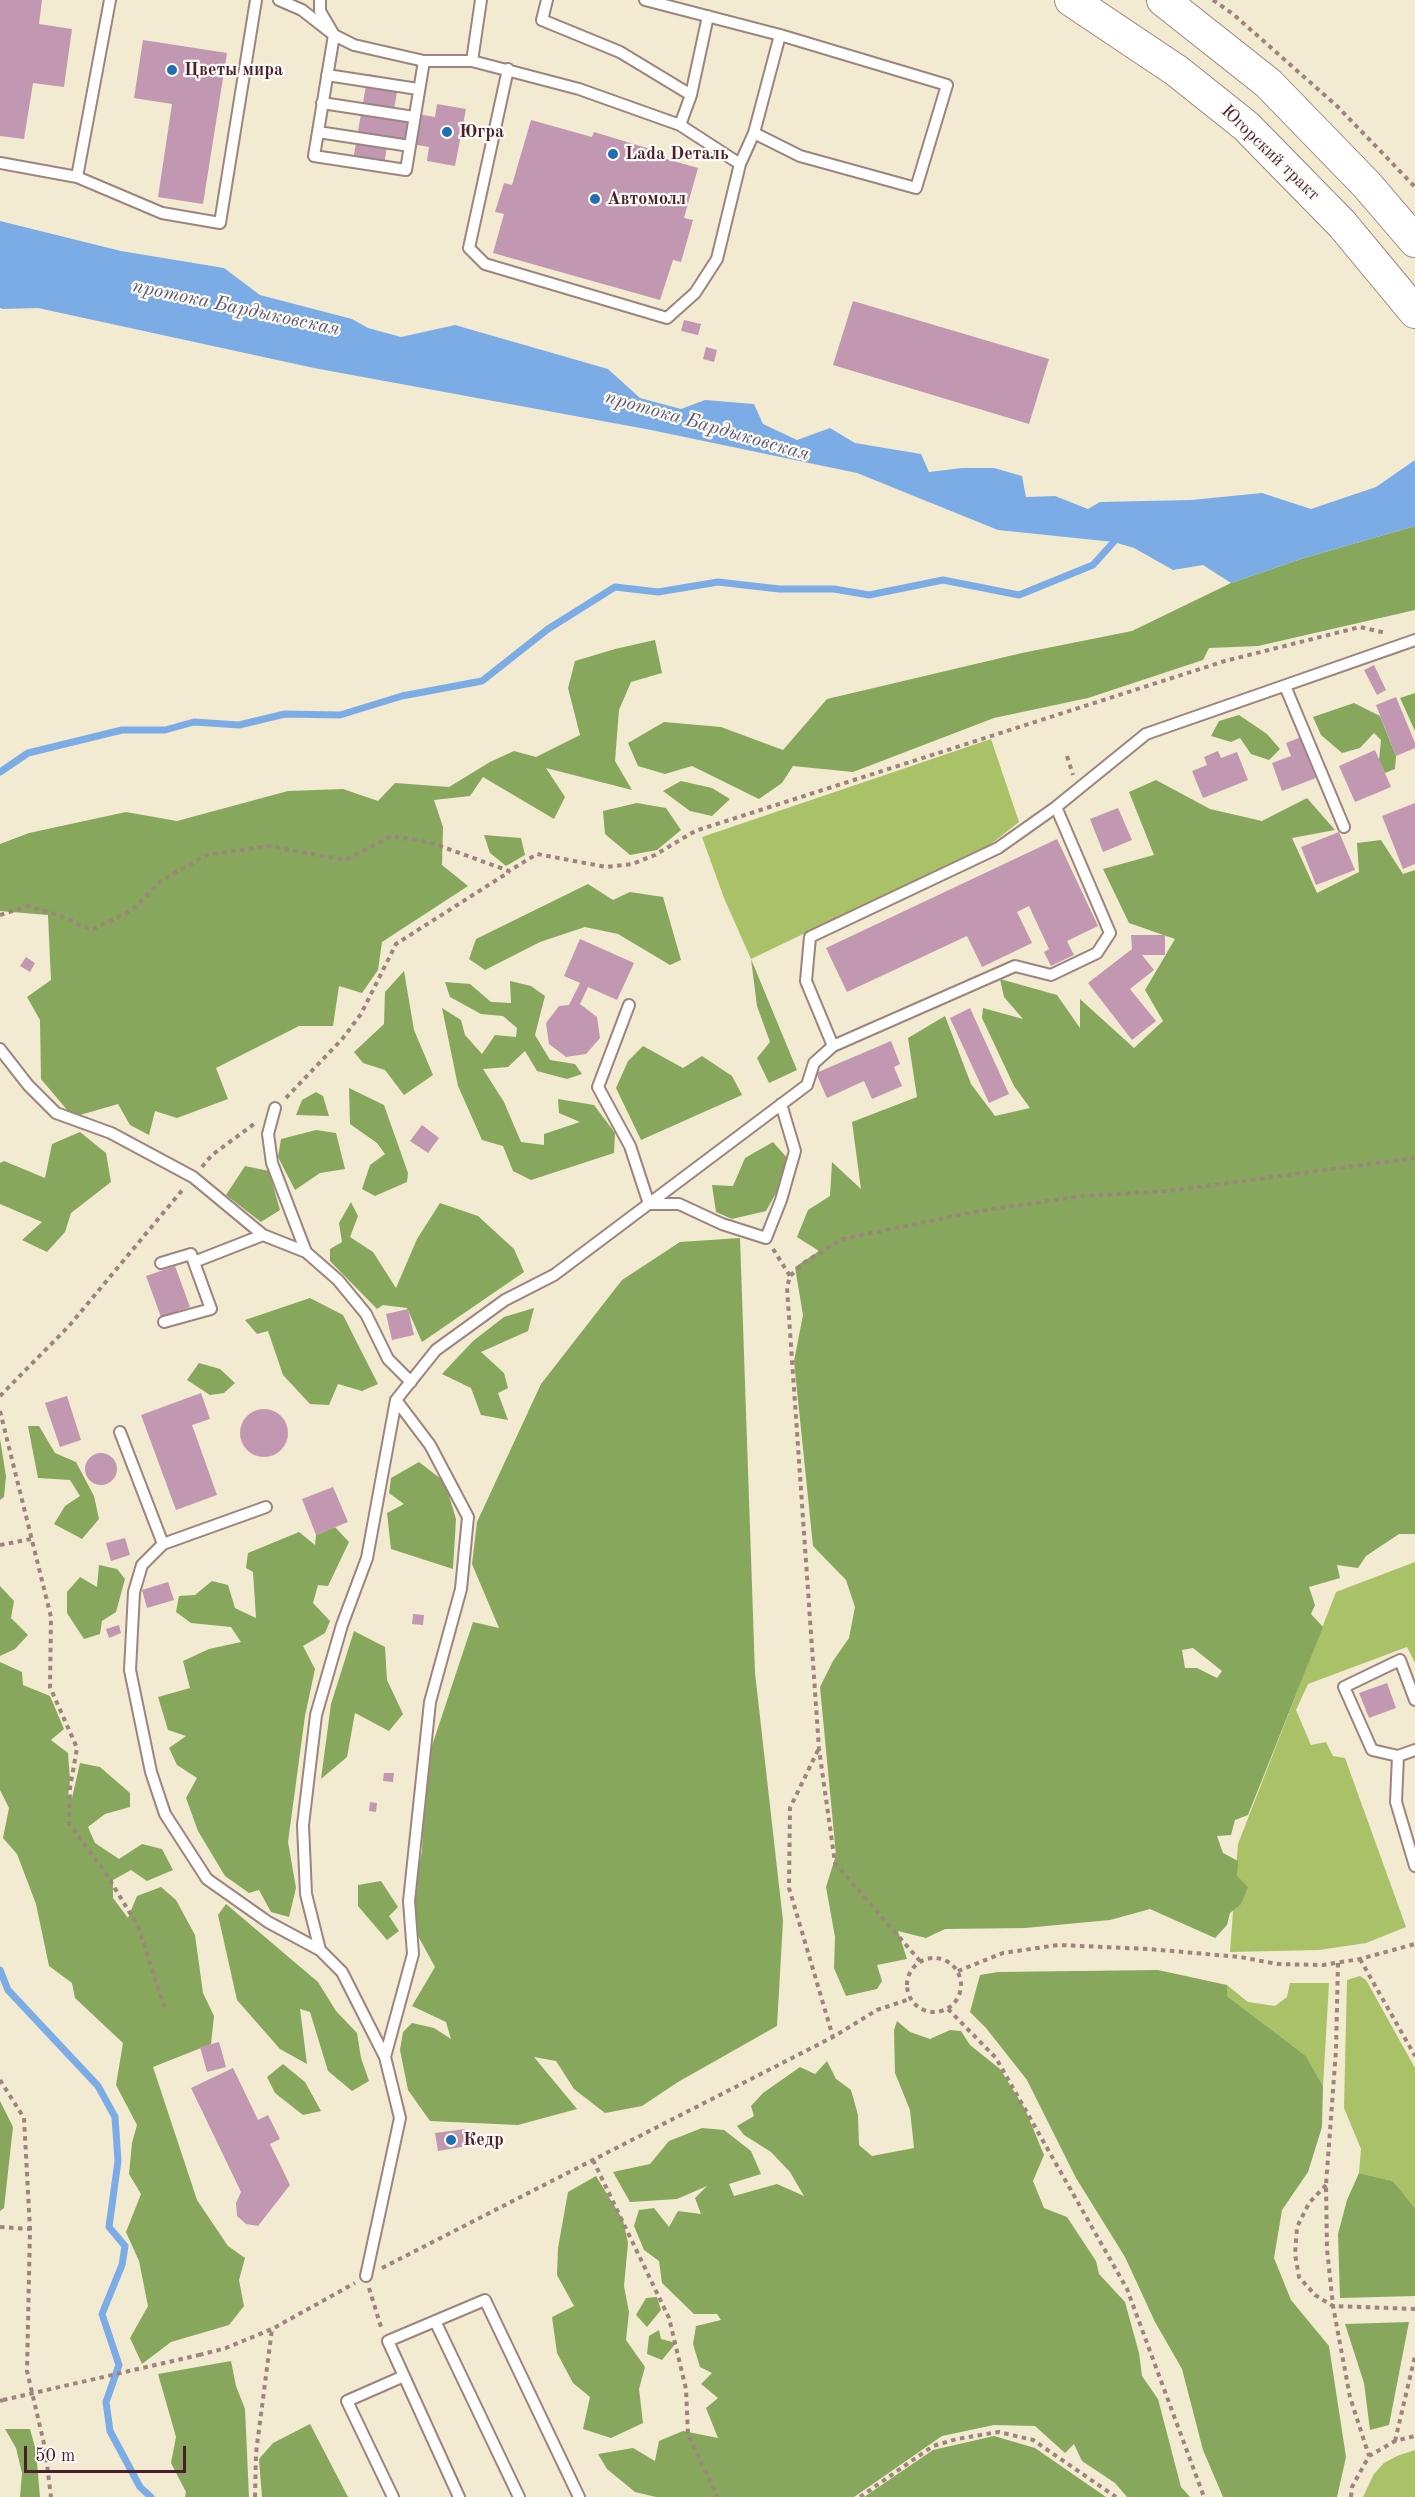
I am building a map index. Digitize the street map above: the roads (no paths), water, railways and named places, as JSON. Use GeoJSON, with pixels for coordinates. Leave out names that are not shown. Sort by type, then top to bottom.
{"type":"FeatureCollection","features":[{"type":"Feature","properties":{"kind":"main road","name":"Югорский тракт"},"geometry":{"type":"LineString","coordinates":[[1071,0],[1177,71],[1246,126],[1342,224],[1415,312]]}},
{"type":"Feature","properties":{"kind":"main road"},"geometry":{"type":"LineString","coordinates":[[1163,0],[1268,83],[1367,185],[1415,241]]}},
{"type":"Feature","properties":{"kind":"lane"},"geometry":{"type":"LineString","coordinates":[[77,177],[110,0]]}},
{"type":"Feature","properties":{"kind":"lane"},"geometry":{"type":"LineString","coordinates":[[0,163],[77,177],[162,213],[219,223],[256,0]]}},
{"type":"Feature","properties":{"kind":"lane"},"geometry":{"type":"LineString","coordinates":[[279,0],[302,10],[334,35],[354,45],[424,61],[472,61],[508,69],[680,124],[740,164]]}},
{"type":"Feature","properties":{"kind":"lane"},"geometry":{"type":"LineString","coordinates":[[320,0],[320,11],[334,35],[314,156],[406,171],[424,61]]}},
{"type":"Feature","properties":{"kind":"lane"},"geometry":{"type":"LineString","coordinates":[[472,61],[481,0]]}},
{"type":"Feature","properties":{"kind":"lane"},"geometry":{"type":"LineString","coordinates":[[547,0],[542,20],[620,52],[691,95]]}},
{"type":"Feature","properties":{"kind":"lane"},"geometry":{"type":"LineString","coordinates":[[645,0],[780,35],[947,85],[916,188],[800,156],[754,133]]}},
{"type":"Feature","properties":{"kind":"lane"},"geometry":{"type":"LineString","coordinates":[[680,124],[691,95],[708,16]]}},
{"type":"Feature","properties":{"kind":"lane"},"geometry":{"type":"LineString","coordinates":[[508,69],[469,248],[485,264],[667,318],[695,293],[717,259],[740,164],[754,133],[780,35]]}},
{"type":"Feature","properties":{"kind":"lane"},"geometry":{"type":"LineString","coordinates":[[327,75],[418,89]]}},
{"type":"Feature","properties":{"kind":"lane"},"geometry":{"type":"LineString","coordinates":[[322,103],[414,117]]}},
{"type":"Feature","properties":{"kind":"lane"},"geometry":{"type":"LineString","coordinates":[[318,132],[410,146]]}},
{"type":"Feature","properties":{"kind":"lane"},"geometry":{"type":"LineString","coordinates":[[833,1046],[806,981],[810,937],[998,848],[1056,807],[1146,734],[1412,642]]}},
{"type":"Feature","properties":{"kind":"lane"},"geometry":{"type":"LineString","coordinates":[[1286,686],[1344,827]]}},
{"type":"Feature","properties":{"kind":"lane"},"geometry":{"type":"LineString","coordinates":[[320,1950],[306,1894],[303,1825],[316,1715],[342,1625],[367,1558],[396,1401],[436,1350],[505,1300],[554,1275],[807,1085],[814,1063],[833,1046],[1015,966],[1051,975],[1097,953],[1110,933],[1056,807]]}},
{"type":"Feature","properties":{"kind":"lane"},"geometry":{"type":"LineString","coordinates":[[629,1005],[598,1088],[630,1146],[650,1204]]}},
{"type":"Feature","properties":{"kind":"lane"},"geometry":{"type":"LineString","coordinates":[[0,1049],[27,1085],[56,1113],[111,1134],[193,1177],[263,1235],[306,1252],[338,1280],[366,1314],[388,1359],[411,1382]]}},
{"type":"Feature","properties":{"kind":"lane"},"geometry":{"type":"LineString","coordinates":[[650,1204],[679,1204],[722,1224],[766,1238],[781,1200],[795,1151],[781,1104]]}},
{"type":"Feature","properties":{"kind":"lane"},"geometry":{"type":"LineString","coordinates":[[275,1108],[268,1134],[272,1162],[306,1252]]}},
{"type":"Feature","properties":{"kind":"lane"},"geometry":{"type":"LineString","coordinates":[[194,1262],[263,1235]]}},
{"type":"Feature","properties":{"kind":"lane"},"geometry":{"type":"LineString","coordinates":[[161,1263],[191,1254],[211,1309],[164,1323]]}},
{"type":"Feature","properties":{"kind":"lane"},"geometry":{"type":"LineString","coordinates":[[385,2056],[413,1954],[409,1901],[429,1702],[461,1589],[468,1517],[430,1445],[396,1401]]}},
{"type":"Feature","properties":{"kind":"lane"},"geometry":{"type":"LineString","coordinates":[[120,1432],[163,1545]]}},
{"type":"Feature","properties":{"kind":"lane"},"geometry":{"type":"LineString","coordinates":[[266,1508],[163,1545],[142,1565],[134,1592],[130,1670],[151,1772],[165,1814],[207,1880],[268,1922],[320,1950],[342,1972],[385,2056],[400,2118],[366,2277]]}},
{"type":"Feature","properties":{"kind":"lane"},"geometry":{"type":"LineString","coordinates":[[1415,1700],[1400,1660],[1344,1687],[1372,1750],[1398,1756],[1415,1750]]}},
{"type":"Feature","properties":{"kind":"lane"},"geometry":{"type":"LineString","coordinates":[[1398,1756],[1396,1802],[1415,1866]]}},
{"type":"Feature","properties":{"kind":"lane"},"geometry":{"type":"LineString","coordinates":[[459,2497],[388,2341],[486,2300],[579,2497]]}},
{"type":"Feature","properties":{"kind":"lane"},"geometry":{"type":"LineString","coordinates":[[435,2321],[519,2497]]}},
{"type":"Feature","properties":{"kind":"lane"},"geometry":{"type":"LineString","coordinates":[[393,2497],[347,2401],[404,2376]]}},
{"type":"Feature","properties":{"kind":"water","name":"протока Бардыковская"},"geometry":{"type":"Polygon","coordinates":[[[0,221],[121,251],[224,268],[260,295],[352,319],[368,328],[401,337],[455,325],[608,369],[640,398],[681,409],[705,400],[754,404],[763,424],[797,440],[830,428],[855,443],[921,454],[929,472],[962,468],[994,468],[1022,476],[1026,497],[1055,496],[1088,509],[1100,502],[1191,500],[1262,493],[1311,509],[1376,487],[1415,460],[1415,526],[1304,558],[1231,583],[1203,565],[1173,570],[1134,548],[1114,542],[998,530],[857,473],[651,430],[314,368],[38,308],[3,309],[0,308],[0,221]]]}},
{"type":"Feature","properties":{"kind":"waterway"},"geometry":{"type":"LineString","coordinates":[[0,772],[28,753],[122,730],[165,730],[194,722],[239,725],[285,714],[340,715],[402,696],[482,681],[548,629],[615,587],[658,592],[718,582],[779,589],[834,589],[869,595],[943,580],[1019,595],[1093,565],[1119,536]]}},
{"type":"Feature","properties":{"kind":"waterway"},"geometry":{"type":"LineString","coordinates":[[0,1970],[8,1990],[98,2086],[115,2117],[118,2161],[109,2227],[125,2246],[122,2265],[102,2314],[119,2365],[106,2402],[110,2431],[140,2487],[151,2497]]}},
{"type":"Feature","properties":{"kind":"place","name":"Цветы мира"},"geometry":{"type":"Point","coordinates":[172,70]}},
{"type":"Feature","properties":{"kind":"place","name":"Югра"},"geometry":{"type":"Point","coordinates":[447,132]}},
{"type":"Feature","properties":{"kind":"place","name":"Lada Dеталь"},"geometry":{"type":"Point","coordinates":[613,154]}},
{"type":"Feature","properties":{"kind":"place","name":"Автомолл"},"geometry":{"type":"Point","coordinates":[595,199]}},
{"type":"Feature","properties":{"kind":"place","name":"Кедр"},"geometry":{"type":"Point","coordinates":[451,2140]}}]}
